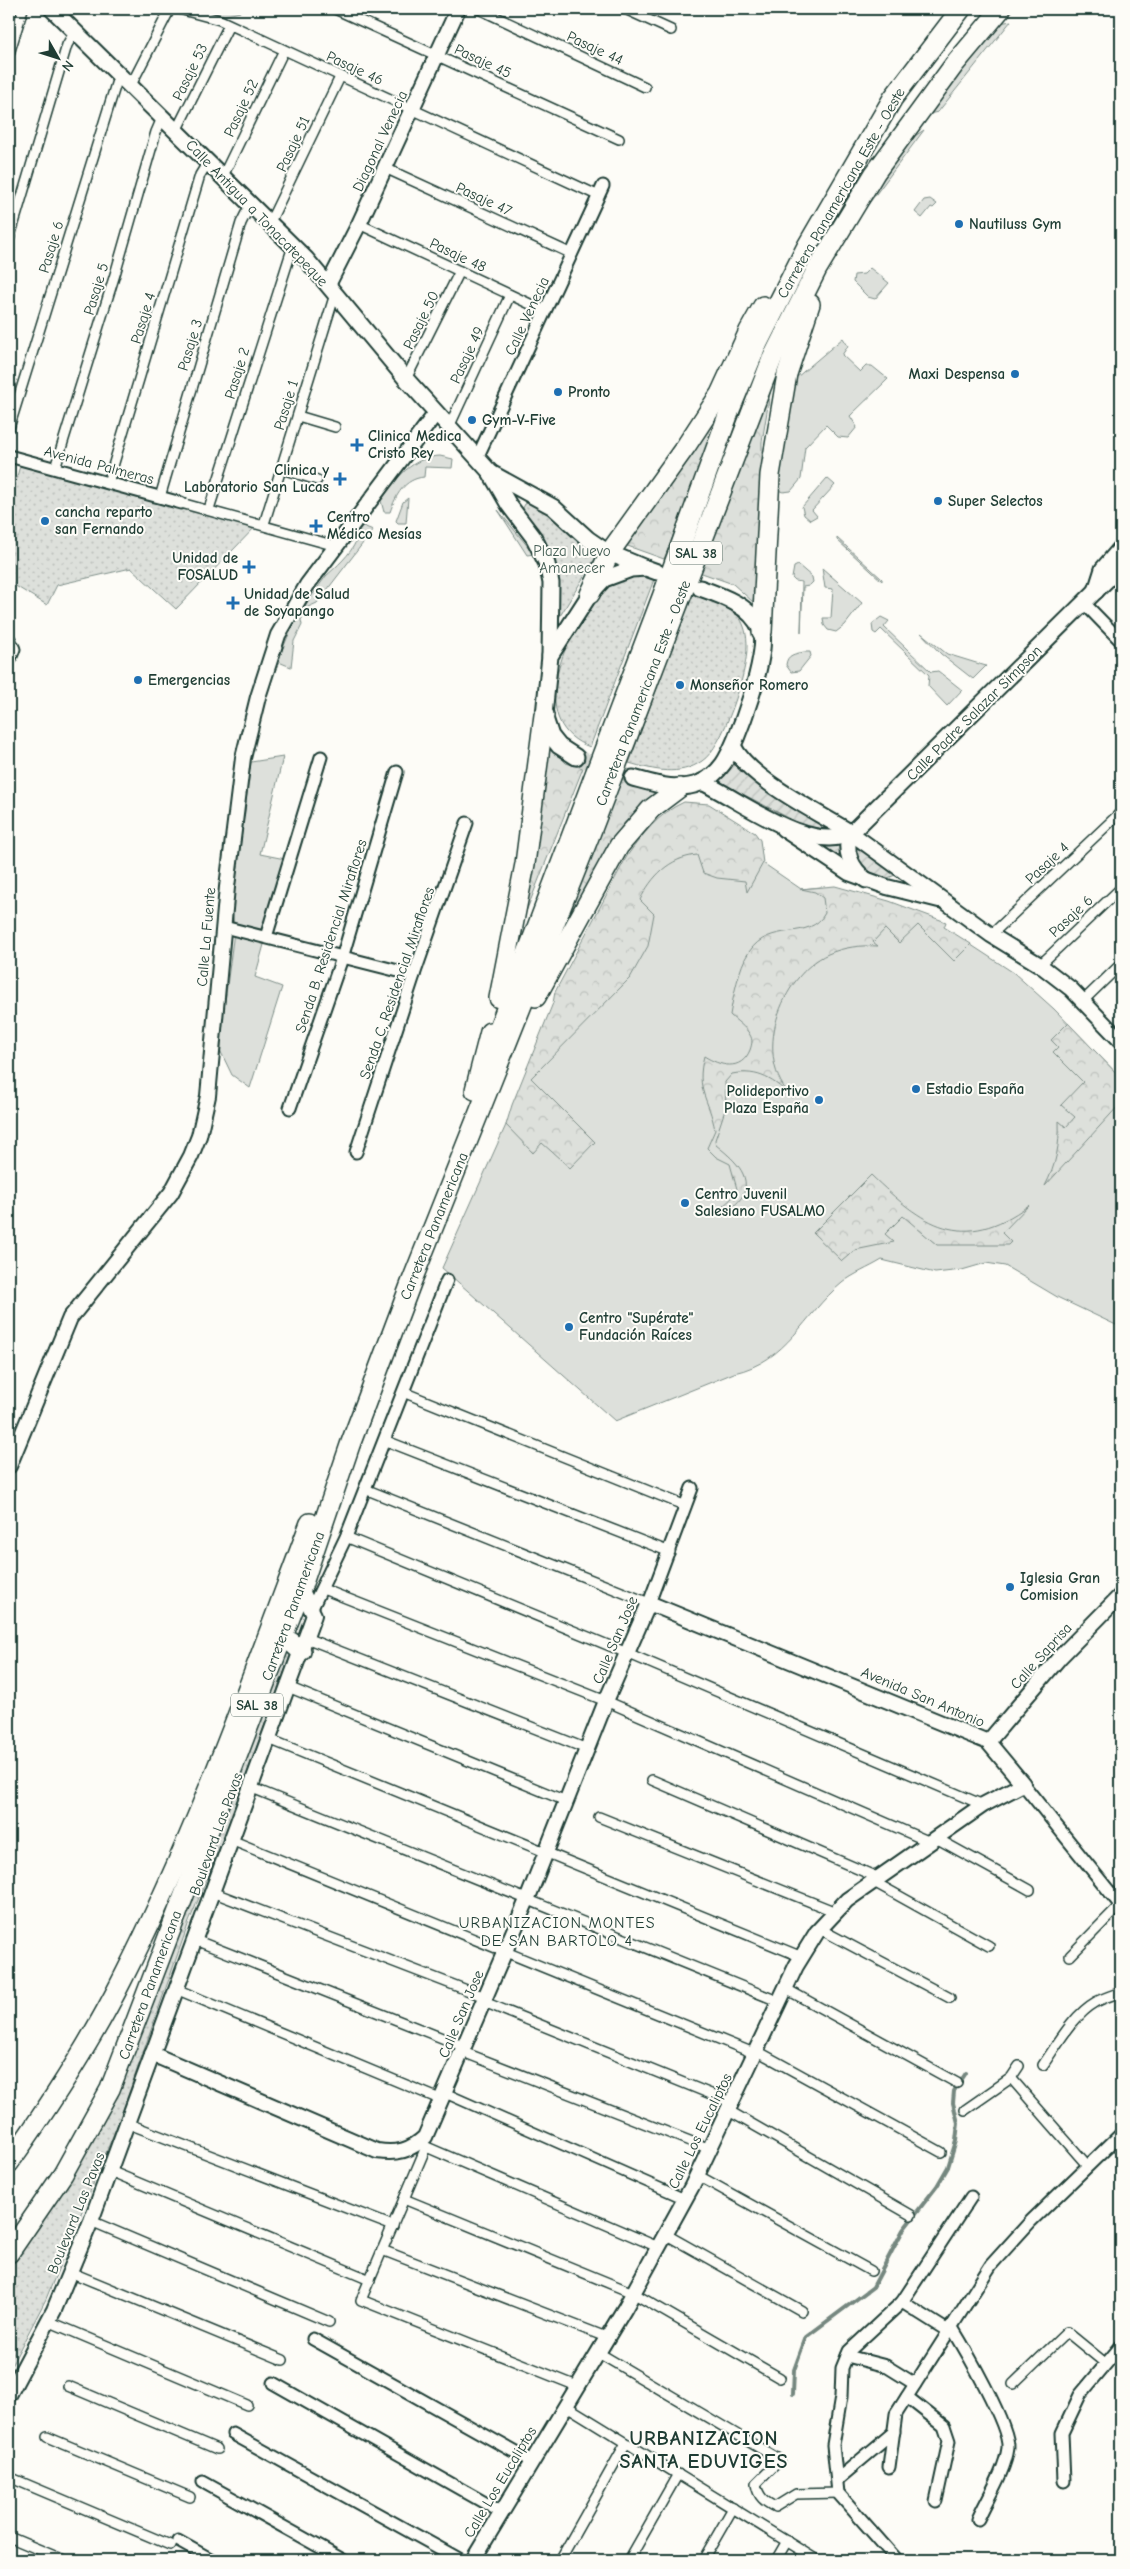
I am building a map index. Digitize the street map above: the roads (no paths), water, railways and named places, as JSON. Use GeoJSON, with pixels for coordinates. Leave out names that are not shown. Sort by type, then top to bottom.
{"type":"FeatureCollection","features":[{"type":"Feature","properties":{"kind":"highway","name":"Carretera Panamericana Este - Oeste"},"geometry":{"type":"LineString","coordinates":[[475,1090],[665,588],[731,406],[780,297],[806,246],[893,98],[961,9]]}},
{"type":"Feature","properties":{"kind":"highway","name":"Carretera Panamericana Este - Oeste"},"geometry":{"type":"LineString","coordinates":[[469,1138],[589,837],[758,389],[790,321],[845,222],[907,128],[954,65],[1001,9]]}},
{"type":"Feature","properties":{"kind":"highway"},"geometry":{"type":"LineString","coordinates":[[590,594],[609,553],[686,446],[720,394],[749,331],[813,214],[864,131],[893,98]]}},
{"type":"Feature","properties":{"kind":"highway"},"geometry":{"type":"LineString","coordinates":[[762,632],[770,474],[783,396],[806,315],[822,270],[845,222]]}},
{"type":"Feature","properties":{"kind":"highway"},"geometry":{"type":"LineString","coordinates":[[475,1090],[506,969],[525,864],[544,715]]}},
{"type":"Feature","properties":{"kind":"highway"},"geometry":{"type":"LineString","coordinates":[[469,1138],[500,1077],[535,998],[618,846],[651,809],[679,788]]}},
{"type":"Feature","properties":{"kind":"highway","name":"Carretera Panamericana"},"geometry":{"type":"LineString","coordinates":[[9,2163],[40,2119],[99,2023],[126,1972],[196,1819],[475,1090]]}},
{"type":"Feature","properties":{"kind":"highway","name":"Carretera Panamericana"},"geometry":{"type":"LineString","coordinates":[[9,2254],[63,2174],[110,2088],[300,1588],[350,1445],[469,1138]]}},
{"type":"Feature","properties":{"kind":"highway"},"geometry":{"type":"LineString","coordinates":[[281,1638],[303,1645]]}},
{"type":"Feature","properties":{"kind":"main road","name":"Calle Antigua a Tonacatepeque"},"geometry":{"type":"LineString","coordinates":[[52,9],[293,246],[406,379],[490,472],[509,505],[534,538],[548,564],[551,583],[550,656],[544,715]]}},
{"type":"Feature","properties":{"kind":"main road","name":"Calle Antigua a Tonacatepeque"},"geometry":{"type":"LineString","coordinates":[[490,472],[553,507],[588,539],[609,553],[652,570],[631,569],[612,575],[598,584],[590,594]]}},
{"type":"Feature","properties":{"kind":"main road","name":"Calle Padre Salazar Simpson"},"geometry":{"type":"LineString","coordinates":[[1096,591],[1102,569],[1121,548]]}},
{"type":"Feature","properties":{"kind":"main road","name":"Calle Padre Salazar Simpson"},"geometry":{"type":"LineString","coordinates":[[851,833],[1121,566]]}},
{"type":"Feature","properties":{"kind":"main road"},"geometry":{"type":"LineString","coordinates":[[633,778],[679,788],[702,782],[724,763],[733,746],[758,672],[762,632],[753,619],[732,600],[700,588]]}},
{"type":"Feature","properties":{"kind":"main road"},"geometry":{"type":"LineString","coordinates":[[550,656],[590,594]]}},
{"type":"Feature","properties":{"kind":"main road"},"geometry":{"type":"LineString","coordinates":[[544,715],[552,736],[559,746],[576,757]]}},
{"type":"Feature","properties":{"kind":"main road"},"geometry":{"type":"LineString","coordinates":[[733,746],[738,758],[757,775],[851,833]]}},
{"type":"Feature","properties":{"kind":"main road"},"geometry":{"type":"LineString","coordinates":[[702,782],[765,817],[799,832],[834,839],[851,833]]}},
{"type":"Feature","properties":{"kind":"main road"},"geometry":{"type":"LineString","coordinates":[[851,833],[847,842],[852,865],[866,880]]}},
{"type":"Feature","properties":{"kind":"street"},"geometry":{"type":"LineString","coordinates":[[9,54],[23,9]]}},
{"type":"Feature","properties":{"kind":"street"},"geometry":{"type":"LineString","coordinates":[[131,85],[170,9]]}},
{"type":"Feature","properties":{"kind":"street","name":"Pasaje 46"},"geometry":{"type":"LineString","coordinates":[[179,9],[229,25],[412,110],[601,191]]}},
{"type":"Feature","properties":{"kind":"street","name":"Pasaje 45"},"geometry":{"type":"LineString","coordinates":[[335,9],[619,139]]}},
{"type":"Feature","properties":{"kind":"street","name":"Diagonal Venecia"},"geometry":{"type":"LineString","coordinates":[[331,289],[458,9]]}},
{"type":"Feature","properties":{"kind":"street","name":"Pasaje 44"},"geometry":{"type":"LineString","coordinates":[[478,9],[645,87]]}},
{"type":"Feature","properties":{"kind":"street"},"geometry":{"type":"LineString","coordinates":[[625,9],[671,30]]}},
{"type":"Feature","properties":{"kind":"street","name":"Pasaje 53"},"geometry":{"type":"LineString","coordinates":[[176,131],[229,25]]}},
{"type":"Feature","properties":{"kind":"street"},"geometry":{"type":"LineString","coordinates":[[9,240],[67,45],[75,31]]}},
{"type":"Feature","properties":{"kind":"street","name":"Pasaje 52"},"geometry":{"type":"LineString","coordinates":[[223,176],[284,50]]}},
{"type":"Feature","properties":{"kind":"street","name":"Pasaje 6"},"geometry":{"type":"LineString","coordinates":[[9,428],[119,74]]}},
{"type":"Feature","properties":{"kind":"street","name":"Pasaje 51"},"geometry":{"type":"LineString","coordinates":[[270,222],[340,77]]}},
{"type":"Feature","properties":{"kind":"street","name":"Pasaje 5"},"geometry":{"type":"LineString","coordinates":[[54,468],[116,272],[154,137],[162,118]]}},
{"type":"Feature","properties":{"kind":"street","name":"Pasaje 4"},"geometry":{"type":"LineString","coordinates":[[108,483],[199,181],[208,162]]}},
{"type":"Feature","properties":{"kind":"street","name":"Pasaje 47"},"geometry":{"type":"LineString","coordinates":[[385,168],[572,254]]}},
{"type":"Feature","properties":{"kind":"street","name":"Calle Venecia"},"geometry":{"type":"LineString","coordinates":[[477,458],[601,191]]}},
{"type":"Feature","properties":{"kind":"street","name":"Pasaje 3"},"geometry":{"type":"LineString","coordinates":[[160,497],[241,223],[251,203]]}},
{"type":"Feature","properties":{"kind":"street","name":"Pasaje 48"},"geometry":{"type":"LineString","coordinates":[[359,224],[545,311]]}},
{"type":"Feature","properties":{"kind":"street","name":"Pasaje 2"},"geometry":{"type":"LineString","coordinates":[[209,509],[293,246]]}},
{"type":"Feature","properties":{"kind":"street","name":"Pasaje 50"},"geometry":{"type":"LineString","coordinates":[[406,379],[460,271]]}},
{"type":"Feature","properties":{"kind":"street","name":"Pasaje 1"},"geometry":{"type":"LineString","coordinates":[[264,524],[298,416],[331,289]]}},
{"type":"Feature","properties":{"kind":"street","name":"Pasaje 49"},"geometry":{"type":"LineString","coordinates":[[449,427],[510,295]]}},
{"type":"Feature","properties":{"kind":"street","name":"Calle La Fuente"},"geometry":{"type":"LineString","coordinates":[[9,1466],[70,1318],[170,1193],[191,1156],[204,1118],[208,1096],[242,758],[258,697],[284,623],[307,585],[436,413]]}},
{"type":"Feature","properties":{"kind":"street"},"geometry":{"type":"LineString","coordinates":[[298,416],[335,427]]}},
{"type":"Feature","properties":{"kind":"street","name":"Avenida Palmeras"},"geometry":{"type":"LineString","coordinates":[[9,456],[181,503]]}},
{"type":"Feature","properties":{"kind":"street"},"geometry":{"type":"LineString","coordinates":[[282,469],[318,480]]}},
{"type":"Feature","properties":{"kind":"street"},"geometry":{"type":"LineString","coordinates":[[181,503],[264,524],[336,546]]}},
{"type":"Feature","properties":{"kind":"street"},"geometry":{"type":"LineString","coordinates":[[1084,603],[1121,641]]}},
{"type":"Feature","properties":{"kind":"street"},"geometry":{"type":"LineString","coordinates":[[9,661],[11,644]]}},
{"type":"Feature","properties":{"kind":"street"},"geometry":{"type":"LineString","coordinates":[[266,937],[321,757]]}},
{"type":"Feature","properties":{"kind":"street","name":"Senda B, Residencial Miraflores"},"geometry":{"type":"LineString","coordinates":[[290,1108],[342,958],[397,772]]}},
{"type":"Feature","properties":{"kind":"street","name":"Pasaje 4"},"geometry":{"type":"LineString","coordinates":[[991,935],[1121,812]]}},
{"type":"Feature","properties":{"kind":"street"},"geometry":{"type":"LineString","coordinates":[[765,817],[841,868],[866,880],[950,903]]}},
{"type":"Feature","properties":{"kind":"street","name":"Senda C, Residencial Miraflores"},"geometry":{"type":"LineString","coordinates":[[356,1152],[467,823]]}},
{"type":"Feature","properties":{"kind":"street"},"geometry":{"type":"LineString","coordinates":[[851,833],[950,903],[991,935],[1040,965],[1083,1001],[1121,1041]]}},
{"type":"Feature","properties":{"kind":"street","name":"Pasaje 6"},"geometry":{"type":"LineString","coordinates":[[1040,965],[1121,888]]}},
{"type":"Feature","properties":{"kind":"street"},"geometry":{"type":"LineString","coordinates":[[224,927],[414,976]]}},
{"type":"Feature","properties":{"kind":"street"},"geometry":{"type":"LineString","coordinates":[[1083,1001],[1121,964]]}},
{"type":"Feature","properties":{"kind":"street"},"geometry":{"type":"LineString","coordinates":[[300,1588],[312,1608],[323,1589],[346,1537],[447,1280]]}},
{"type":"Feature","properties":{"kind":"street"},"geometry":{"type":"LineString","coordinates":[[403,1392],[686,1506]]}},
{"type":"Feature","properties":{"kind":"street"},"geometry":{"type":"LineString","coordinates":[[384,1440],[670,1552]]}},
{"type":"Feature","properties":{"kind":"street","name":"Calle San Jose"},"geometry":{"type":"LineString","coordinates":[[422,2146],[527,1900],[606,1701],[670,1552],[692,1488]]}},
{"type":"Feature","properties":{"kind":"street"},"geometry":{"type":"LineString","coordinates":[[365,1489],[649,1603]]}},
{"type":"Feature","properties":{"kind":"street"},"geometry":{"type":"LineString","coordinates":[[346,1537],[626,1653],[983,1805]]}},
{"type":"Feature","properties":{"kind":"street"},"geometry":{"type":"LineString","coordinates":[[323,1589],[606,1701],[933,1840],[1030,1890]]}},
{"type":"Feature","properties":{"kind":"street","name":"Calle Saprisa"},"geometry":{"type":"LineString","coordinates":[[988,1742],[1055,1664],[1121,1595]]}},
{"type":"Feature","properties":{"kind":"street","name":"Avenida San Antonio"},"geometry":{"type":"LineString","coordinates":[[649,1603],[988,1742],[1121,1906]]}},
{"type":"Feature","properties":{"kind":"street","name":"Boulevard Las Pavas"},"geometry":{"type":"LineString","coordinates":[[9,2395],[48,2321],[92,2221],[314,1615],[312,1608]]}},
{"type":"Feature","properties":{"kind":"street"},"geometry":{"type":"LineString","coordinates":[[303,1645],[587,1749]]}},
{"type":"Feature","properties":{"kind":"street"},"geometry":{"type":"LineString","coordinates":[[288,1687],[566,1801]]}},
{"type":"Feature","properties":{"kind":"street"},"geometry":{"type":"LineString","coordinates":[[268,1739],[802,1956]]}},
{"type":"Feature","properties":{"kind":"street"},"geometry":{"type":"LineString","coordinates":[[652,1780],[876,1880],[989,1946]]}},
{"type":"Feature","properties":{"kind":"street","name":"Calle Los Eucaliptos"},"geometry":{"type":"LineString","coordinates":[[473,2560],[633,2293],[685,2199],[731,2107],[802,1956],[820,1929],[847,1900],[983,1805],[1023,1784]]}},
{"type":"Feature","properties":{"kind":"street"},"geometry":{"type":"LineString","coordinates":[[250,1788],[780,2002]]}},
{"type":"Feature","properties":{"kind":"street"},"geometry":{"type":"LineString","coordinates":[[599,1817],[836,1912]]}},
{"type":"Feature","properties":{"kind":"street"},"geometry":{"type":"LineString","coordinates":[[231,1840],[504,1953],[757,2052],[941,2152]]}},
{"type":"Feature","properties":{"kind":"street"},"geometry":{"type":"LineString","coordinates":[[212,1892],[485,2000],[731,2107],[911,2215]]}},
{"type":"Feature","properties":{"kind":"street"},"geometry":{"type":"LineString","coordinates":[[1070,1956],[1121,1906]]}},
{"type":"Feature","properties":{"kind":"street"},"geometry":{"type":"LineString","coordinates":[[820,1929],[950,1998]]}},
{"type":"Feature","properties":{"kind":"street"},"geometry":{"type":"LineString","coordinates":[[194,1940],[710,2149]]}},
{"type":"Feature","properties":{"kind":"street"},"geometry":{"type":"LineString","coordinates":[[176,1989],[444,2096],[685,2199]]}},
{"type":"Feature","properties":{"kind":"street"},"geometry":{"type":"LineString","coordinates":[[786,1989],[957,2083]]}},
{"type":"Feature","properties":{"kind":"street"},"geometry":{"type":"LineString","coordinates":[[1043,2065],[1064,2035],[1089,2008],[1096,2002],[1121,1992]]}},
{"type":"Feature","properties":{"kind":"street"},"geometry":{"type":"LineString","coordinates":[[152,2054],[377,2150],[392,2153],[422,2146],[658,2247]]}},
{"type":"Feature","properties":{"kind":"street"},"geometry":{"type":"LineString","coordinates":[[965,2110],[1011,2078],[1019,2066]]}},
{"type":"Feature","properties":{"kind":"street"},"geometry":{"type":"LineString","coordinates":[[1011,2078],[1088,2164]]}},
{"type":"Feature","properties":{"kind":"street"},"geometry":{"type":"LineString","coordinates":[[129,2124],[393,2226]]}},
{"type":"Feature","properties":{"kind":"street"},"geometry":{"type":"LineString","coordinates":[[889,2467],[896,2414],[991,2265],[1031,2221],[1121,2134]]}},
{"type":"Feature","properties":{"kind":"street"},"geometry":{"type":"LineString","coordinates":[[422,2146],[404,2199],[361,2300],[576,2386]]}},
{"type":"Feature","properties":{"kind":"street"},"geometry":{"type":"LineString","coordinates":[[110,2171],[370,2280]]}},
{"type":"Feature","properties":{"kind":"street"},"geometry":{"type":"LineString","coordinates":[[698,2175],[871,2271]]}},
{"type":"Feature","properties":{"kind":"street"},"geometry":{"type":"LineString","coordinates":[[896,2560],[838,2493],[833,2445],[841,2397],[842,2368],[846,2356],[857,2342],[902,2302],[971,2197]]}},
{"type":"Feature","properties":{"kind":"street"},"geometry":{"type":"LineString","coordinates":[[404,2199],[633,2293],[780,2378]]}},
{"type":"Feature","properties":{"kind":"street"},"geometry":{"type":"LineString","coordinates":[[92,2221],[329,2322]]}},
{"type":"Feature","properties":{"kind":"street"},"geometry":{"type":"LineString","coordinates":[[665,2234],[802,2311]]}},
{"type":"Feature","properties":{"kind":"street"},"geometry":{"type":"LineString","coordinates":[[382,2250],[606,2337]]}},
{"type":"Feature","properties":{"kind":"street"},"geometry":{"type":"LineString","coordinates":[[70,2272],[283,2360]]}},
{"type":"Feature","properties":{"kind":"street"},"geometry":{"type":"LineString","coordinates":[[902,2302],[950,2328],[973,2362],[1005,2432],[1008,2446],[978,2519]]}},
{"type":"Feature","properties":{"kind":"street"},"geometry":{"type":"LineString","coordinates":[[48,2321],[247,2405]]}},
{"type":"Feature","properties":{"kind":"street"},"geometry":{"type":"LineString","coordinates":[[1013,2384],[1067,2332],[1105,2363]]}},
{"type":"Feature","properties":{"kind":"street"},"geometry":{"type":"LineString","coordinates":[[313,2339],[532,2461]]}},
{"type":"Feature","properties":{"kind":"street"},"geometry":{"type":"LineString","coordinates":[[1064,2481],[1062,2433],[1080,2394],[1121,2346]]}},
{"type":"Feature","properties":{"kind":"street"},"geometry":{"type":"LineString","coordinates":[[598,2352],[780,2460],[756,2484],[757,2492],[765,2502],[775,2507],[796,2494],[838,2493]]}},
{"type":"Feature","properties":{"kind":"street"},"geometry":{"type":"LineString","coordinates":[[846,2356],[886,2366],[914,2384]]}},
{"type":"Feature","properties":{"kind":"street"},"geometry":{"type":"LineString","coordinates":[[273,2383],[501,2512]]}},
{"type":"Feature","properties":{"kind":"street"},"geometry":{"type":"LineString","coordinates":[[68,2386],[217,2449]]}},
{"type":"Feature","properties":{"kind":"street"},"geometry":{"type":"LineString","coordinates":[[907,2397],[944,2426],[947,2432],[949,2441],[936,2501]]}},
{"type":"Feature","properties":{"kind":"street"},"geometry":{"type":"LineString","coordinates":[[565,2405],[818,2560]]}},
{"type":"Feature","properties":{"kind":"street"},"geometry":{"type":"LineString","coordinates":[[838,2479],[894,2432]]}},
{"type":"Feature","properties":{"kind":"street"},"geometry":{"type":"LineString","coordinates":[[233,2434],[462,2560]]}},
{"type":"Feature","properties":{"kind":"street"},"geometry":{"type":"LineString","coordinates":[[47,2437],[190,2497]]}},
{"type":"Feature","properties":{"kind":"street"},"geometry":{"type":"LineString","coordinates":[[560,2560],[626,2442]]}},
{"type":"Feature","properties":{"kind":"street"},"geometry":{"type":"LineString","coordinates":[[629,2560],[678,2474]]}},
{"type":"Feature","properties":{"kind":"street"},"geometry":{"type":"LineString","coordinates":[[9,2477],[212,2560]]}},
{"type":"Feature","properties":{"kind":"street"},"geometry":{"type":"LineString","coordinates":[[203,2482],[343,2560]]}},
{"type":"Feature","properties":{"kind":"street"},"geometry":{"type":"LineString","coordinates":[[703,2560],[733,2508]]}},
{"type":"Feature","properties":{"kind":"street"},"geometry":{"type":"LineString","coordinates":[[9,2537],[64,2560]]}},
{"type":"Feature","properties":{"kind":"street"},"geometry":{"type":"LineString","coordinates":[[776,2560],[787,2541]]}},
{"type":"Feature","properties":{"kind":"waterway"},"geometry":{"type":"LineString","coordinates":[[793,2394],[794,2370],[806,2337],[873,2287],[903,2230],[937,2186],[948,2167],[956,2141],[958,2123],[953,2103],[954,2091],[966,2073]]}},
{"type":"Feature","properties":{"kind":"tunnel"},"geometry":{"type":"LineString","coordinates":[[576,757],[633,778]]}},
{"type":"Feature","properties":{"kind":"place","name":"Nautiluss Gym"},"geometry":{"type":"Point","coordinates":[959,224]}},
{"type":"Feature","properties":{"kind":"place","name":"Maxi Despensa"},"geometry":{"type":"Point","coordinates":[1015,374]}},
{"type":"Feature","properties":{"kind":"place","name":"Pronto"},"geometry":{"type":"Point","coordinates":[558,392]}},
{"type":"Feature","properties":{"kind":"place","name":"Gym-V-Five"},"geometry":{"type":"Point","coordinates":[472,420]}},
{"type":"Feature","properties":{"kind":"place","name":"Clinica Medica Cristo Rey"},"geometry":{"type":"Point","coordinates":[357,445]}},
{"type":"Feature","properties":{"kind":"place","name":"Clinica y Laboratorio San Lucas"},"geometry":{"type":"Point","coordinates":[340,479]}},
{"type":"Feature","properties":{"kind":"place","name":"Super Selectos"},"geometry":{"type":"Point","coordinates":[938,501]}},
{"type":"Feature","properties":{"kind":"place","name":"cancha reparto san Fernando"},"geometry":{"type":"Point","coordinates":[45,521]}},
{"type":"Feature","properties":{"kind":"place","name":"Centro Médico Mesías"},"geometry":{"type":"Point","coordinates":[316,526]}},
{"type":"Feature","properties":{"kind":"place","name":"Unidad de FOSALUD"},"geometry":{"type":"Point","coordinates":[249,567]}},
{"type":"Feature","properties":{"kind":"place","name":"Unidad de Salud de Soyapango"},"geometry":{"type":"Point","coordinates":[233,603]}},
{"type":"Feature","properties":{"kind":"place","name":"Emergencias"},"geometry":{"type":"Point","coordinates":[138,680]}},
{"type":"Feature","properties":{"kind":"place","name":"Monseñor Romero"},"geometry":{"type":"Point","coordinates":[680,685]}},
{"type":"Feature","properties":{"kind":"place","name":"Estadio España"},"geometry":{"type":"Point","coordinates":[916,1089]}},
{"type":"Feature","properties":{"kind":"place","name":"Polideportivo Plaza España"},"geometry":{"type":"Point","coordinates":[819,1100]}},
{"type":"Feature","properties":{"kind":"place","name":"Centro Juvenil Salesiano FUSALMO"},"geometry":{"type":"Point","coordinates":[685,1203]}},
{"type":"Feature","properties":{"kind":"place","name":"Centro \"Supérate\" Fundación Raíces"},"geometry":{"type":"Point","coordinates":[569,1327]}},
{"type":"Feature","properties":{"kind":"place","name":"Iglesia Gran Comision"},"geometry":{"type":"Point","coordinates":[1010,1587]}},
{"type":"Feature","properties":{"kind":"district","name":"URBANIZACION MONTES DE SAN BARTOLO 4"},"geometry":{"type":"Point","coordinates":[557,1931]}},
{"type":"Feature","properties":{"kind":"district","name":"URBANIZACION SANTA EDUVIGES"},"geometry":{"type":"Point","coordinates":[704,2450]}},
{"type":"Feature","properties":{"kind":"park label","name":"Plaza Nuevo Amanecer"},"geometry":{"type":"Point","coordinates":[572,560]}}]}
